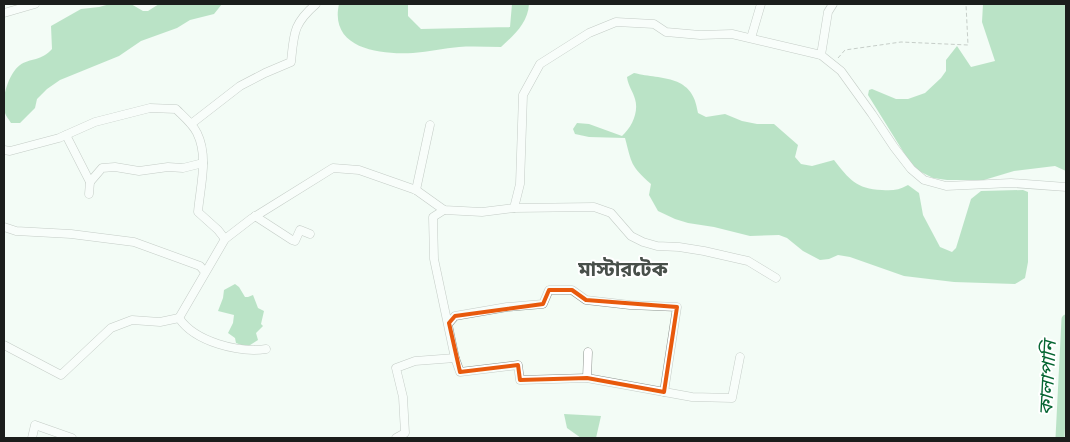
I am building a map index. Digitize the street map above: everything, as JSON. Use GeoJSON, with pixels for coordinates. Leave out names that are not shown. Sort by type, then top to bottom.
{"type":"FeatureCollection","features":[{"type":"Feature","properties":{"kind":"street"},"geometry":{"type":"LineString","coordinates":[[4,13],[35,4]]}},
{"type":"Feature","properties":{"kind":"street"},"geometry":{"type":"LineString","coordinates":[[191,124],[240,86],[291,62],[296,26],[303,15],[316,4]]}},
{"type":"Feature","properties":{"kind":"street"},"geometry":{"type":"LineString","coordinates":[[751,38],[761,4]]}},
{"type":"Feature","properties":{"kind":"street"},"geometry":{"type":"LineString","coordinates":[[821,55],[828,12],[833,4]]}},
{"type":"Feature","properties":{"kind":"street"},"geometry":{"type":"LineString","coordinates":[[514,208],[520,184],[523,96],[540,64],[588,33],[616,22],[654,24],[666,32],[700,35],[732,34],[821,55],[841,71],[894,147],[924,180],[946,186],[1011,184],[1066,187]]}},
{"type":"Feature","properties":{"kind":"street"},"geometry":{"type":"LineString","coordinates":[[4,150],[10,151],[66,135],[95,122],[150,108],[176,109],[198,134],[203,163],[198,212],[225,239]]}},
{"type":"Feature","properties":{"kind":"street"},"geometry":{"type":"LineString","coordinates":[[416,190],[430,125]]}},
{"type":"Feature","properties":{"kind":"street"},"geometry":{"type":"LineString","coordinates":[[66,135],[90,182],[89,194]]}},
{"type":"Feature","properties":{"kind":"street"},"geometry":{"type":"LineString","coordinates":[[90,182],[102,168],[115,167],[139,171],[168,167],[182,168],[203,163]]}},
{"type":"Feature","properties":{"kind":"street"},"geometry":{"type":"LineString","coordinates":[[4,345],[61,375],[110,328],[132,320],[160,322],[179,318],[225,239],[255,216],[333,168],[359,170],[416,190],[444,210],[482,212],[514,208],[594,207],[611,214],[631,236],[643,242],[657,246],[704,251],[748,261],[776,278]]}},
{"type":"Feature","properties":{"kind":"street"},"geometry":{"type":"LineString","coordinates":[[444,210],[433,217],[434,259],[455,358],[460,372],[518,365],[520,380],[587,378],[692,397],[732,398],[740,357]]}},
{"type":"Feature","properties":{"kind":"street"},"geometry":{"type":"LineString","coordinates":[[255,216],[292,240],[295,240],[300,230],[310,234]]}},
{"type":"Feature","properties":{"kind":"street"},"geometry":{"type":"LineString","coordinates":[[4,227],[16,232],[71,234],[134,242],[200,266],[205,272]]}},
{"type":"Feature","properties":{"kind":"street"},"geometry":{"type":"LineString","coordinates":[[449,324],[455,316],[507,307],[542,304],[549,290],[572,290],[586,300],[630,305],[677,307],[664,392]]}},
{"type":"Feature","properties":{"kind":"street"},"geometry":{"type":"LineString","coordinates":[[179,318],[184,325],[202,338],[240,349],[253,351],[266,348]]}},
{"type":"Feature","properties":{"kind":"street"},"geometry":{"type":"LineString","coordinates":[[587,378],[588,352]]}},
{"type":"Feature","properties":{"kind":"street"},"geometry":{"type":"LineString","coordinates":[[396,438],[405,432],[403,397],[396,368],[415,361],[455,358]]}},
{"type":"Feature","properties":{"kind":"street"},"geometry":{"type":"LineString","coordinates":[[32,438],[35,425],[72,438]]}},
{"type":"Feature","properties":{"kind":"path"},"geometry":{"type":"LineString","coordinates":[[833,64],[845,50],[900,42],[968,45],[966,4]]}},
{"type":"Feature","properties":{"kind":"highlighted area"},"geometry":{"type":"Polygon","coordinates":[[[549,290],[572,290],[586,300],[677,307],[664,392],[587,378],[520,380],[518,365],[460,372],[449,323],[455,316],[543,304],[549,290]]]}},
{"type":"Feature","properties":{"kind":"shaded area"},"geometry":{"type":"Polygon","coordinates":[[[110,4],[131,4],[143,11],[148,11],[159,4],[222,4],[214,14],[190,20],[177,28],[141,41],[119,56],[60,80],[37,99],[35,108],[20,123],[11,123],[5,114],[4,108],[6,87],[12,74],[20,65],[44,56],[52,49],[51,26],[81,9],[110,4]]]}},
{"type":"Feature","properties":{"kind":"shaded area"},"geometry":{"type":"Polygon","coordinates":[[[339,4],[408,4],[408,16],[421,29],[510,27],[512,4],[529,4],[523,23],[501,47],[459,47],[419,52],[386,53],[360,46],[349,40],[342,31],[338,19],[339,4]]]}},
{"type":"Feature","properties":{"kind":"shaded area"},"geometry":{"type":"Polygon","coordinates":[[[983,4],[1066,4],[1066,171],[1055,166],[1014,171],[984,180],[933,178],[919,171],[909,161],[868,95],[869,90],[872,89],[896,99],[908,99],[925,93],[946,71],[946,60],[957,46],[971,67],[995,61],[982,22],[983,4]]]}},
{"type":"Feature","properties":{"kind":"shaded area"},"geometry":{"type":"Polygon","coordinates":[[[634,73],[666,78],[683,85],[690,91],[695,100],[698,113],[706,117],[725,114],[742,121],[757,124],[774,124],[798,145],[795,157],[801,164],[812,166],[834,160],[854,182],[866,188],[892,190],[908,185],[919,193],[923,215],[940,247],[952,252],[956,248],[971,199],[981,191],[1023,190],[1028,192],[1028,262],[1025,278],[1015,284],[954,282],[904,276],[850,257],[838,255],[820,260],[803,251],[787,238],[779,235],[750,236],[688,223],[658,211],[649,195],[651,184],[633,164],[625,138],[589,137],[575,134],[573,129],[577,123],[589,124],[622,136],[632,124],[636,109],[635,99],[627,77],[634,73]]]}},
{"type":"Feature","properties":{"kind":"shaded area"},"geometry":{"type":"Polygon","coordinates":[[[235,284],[245,297],[253,295],[258,308],[264,311],[261,324],[263,326],[256,333],[258,340],[247,347],[236,343],[235,338],[228,333],[233,323],[234,315],[218,311],[224,290],[235,284]]]}},
{"type":"Feature","properties":{"kind":"shaded area"},"geometry":{"type":"Polygon","coordinates":[[[564,414],[601,416],[596,438],[581,438],[567,428],[564,414]]]}},
{"type":"Feature","properties":{"kind":"waterway","name":"কালাপানি"},"geometry":{"type":"LineString","coordinates":[[1060,438],[1066,319]]}},
{"type":"Feature","properties":{"kind":"district","name":"মাস্টারটেক"},"geometry":{"type":"Point","coordinates":[623,269]}}]}
